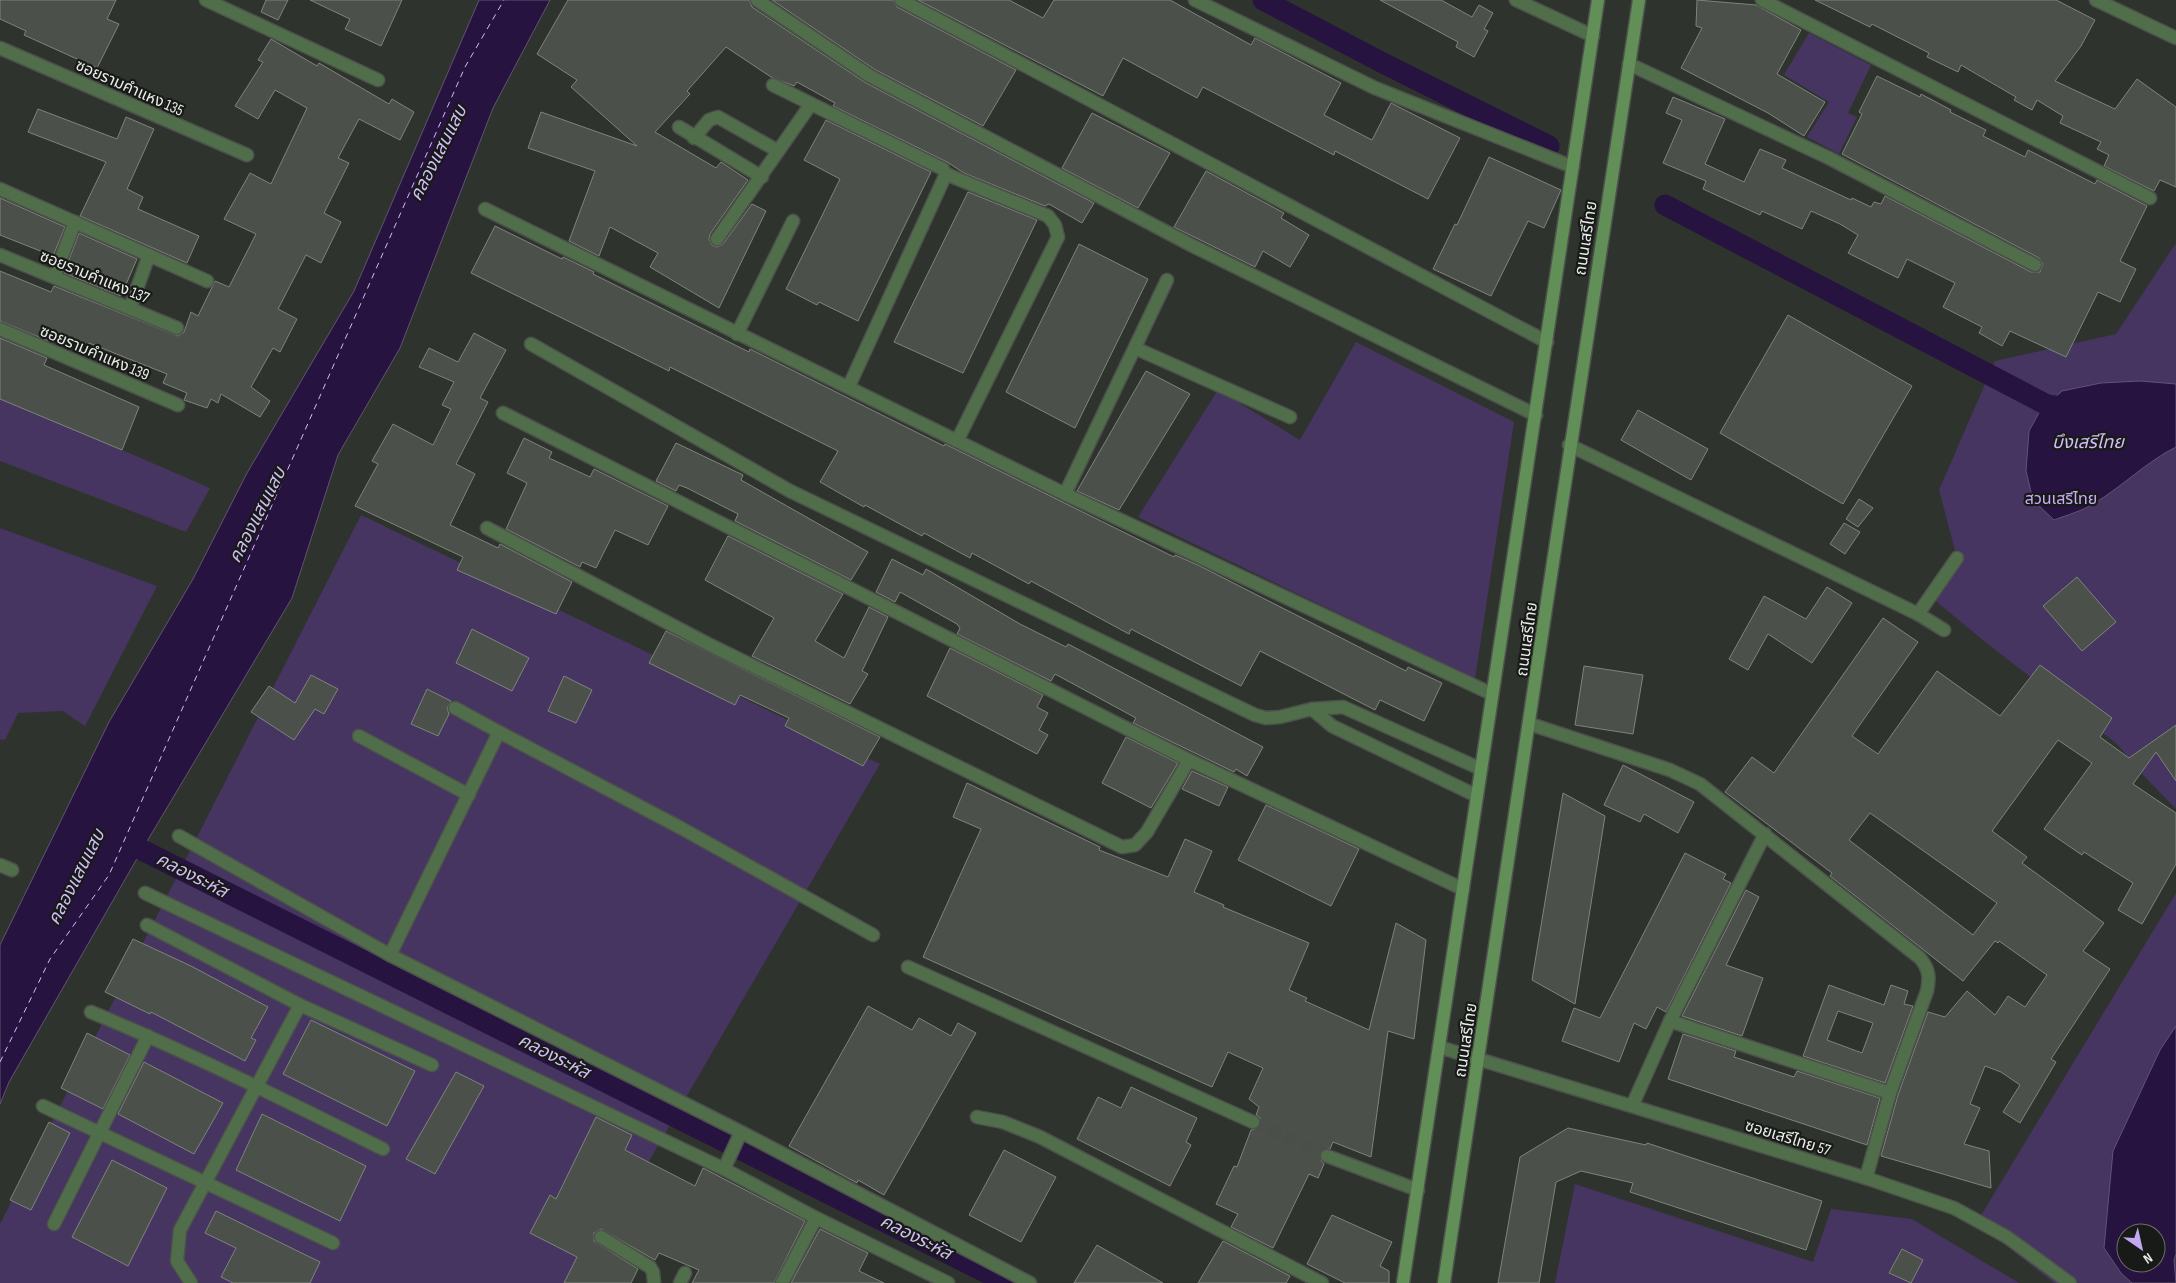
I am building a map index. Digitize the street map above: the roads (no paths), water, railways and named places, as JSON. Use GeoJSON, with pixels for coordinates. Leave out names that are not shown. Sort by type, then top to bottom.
{"type":"FeatureCollection","features":[{"type":"Feature","properties":{"kind":"main road","name":"ถนนเสรีไทย"},"geometry":{"type":"LineString","coordinates":[[1403,1283],[1598,0]]}},
{"type":"Feature","properties":{"kind":"main road","name":"ถนนเสรีไทย"},"geometry":{"type":"LineString","coordinates":[[1444,1283],[1639,0]]}},
{"type":"Feature","properties":{"kind":"street"},"geometry":{"type":"LineString","coordinates":[[206,0],[378,80]]}},
{"type":"Feature","properties":{"kind":"street"},"geometry":{"type":"LineString","coordinates":[[757,0],[870,76],[1193,246],[1536,415]]}},
{"type":"Feature","properties":{"kind":"street"},"geometry":{"type":"LineString","coordinates":[[901,0],[1547,342]]}},
{"type":"Feature","properties":{"kind":"street"},"geometry":{"type":"LineString","coordinates":[[1195,0],[1374,88],[1573,167]]}},
{"type":"Feature","properties":{"kind":"street"},"geometry":{"type":"LineString","coordinates":[[1516,0],[1593,36]]}},
{"type":"Feature","properties":{"kind":"street"},"geometry":{"type":"LineString","coordinates":[[1762,0],[2150,198]]}},
{"type":"Feature","properties":{"kind":"street"},"geometry":{"type":"LineString","coordinates":[[2096,0],[2176,38]]}},
{"type":"Feature","properties":{"kind":"street","name":"ซอยรามคำแหง 135"},"geometry":{"type":"LineString","coordinates":[[0,48],[247,156]]}},
{"type":"Feature","properties":{"kind":"street"},"geometry":{"type":"LineString","coordinates":[[1629,64],[1829,158],[2035,265]]}},
{"type":"Feature","properties":{"kind":"street"},"geometry":{"type":"LineString","coordinates":[[773,85],[943,169],[946,174],[1048,216],[1055,225],[1058,237],[957,441]]}},
{"type":"Feature","properties":{"kind":"street"},"geometry":{"type":"LineString","coordinates":[[717,239],[762,177],[811,104]]}},
{"type":"Feature","properties":{"kind":"street"},"geometry":{"type":"LineString","coordinates":[[694,138],[709,120],[718,117],[778,151]]}},
{"type":"Feature","properties":{"kind":"street"},"geometry":{"type":"LineString","coordinates":[[679,127],[694,138],[762,177]]}},
{"type":"Feature","properties":{"kind":"street"},"geometry":{"type":"LineString","coordinates":[[848,386],[946,174]]}},
{"type":"Feature","properties":{"kind":"street"},"geometry":{"type":"LineString","coordinates":[[0,190],[207,281]]}},
{"type":"Feature","properties":{"kind":"street"},"geometry":{"type":"LineString","coordinates":[[485,209],[1065,494],[1492,694]]}},
{"type":"Feature","properties":{"kind":"street"},"geometry":{"type":"LineString","coordinates":[[737,334],[793,220]]}},
{"type":"Feature","properties":{"kind":"street"},"geometry":{"type":"LineString","coordinates":[[54,277],[75,222]]}},
{"type":"Feature","properties":{"kind":"street","name":"ซอยรามคำแหง 137"},"geometry":{"type":"LineString","coordinates":[[0,255],[178,328]]}},
{"type":"Feature","properties":{"kind":"street"},"geometry":{"type":"LineString","coordinates":[[130,308],[149,255]]}},
{"type":"Feature","properties":{"kind":"street"},"geometry":{"type":"LineString","coordinates":[[1065,494],[1167,280]]}},
{"type":"Feature","properties":{"kind":"street","name":"ซอยรามคำแหง 139"},"geometry":{"type":"LineString","coordinates":[[0,329],[178,405]]}},
{"type":"Feature","properties":{"kind":"street"},"geometry":{"type":"LineString","coordinates":[[531,344],[790,491],[1255,715],[1266,718],[1280,717],[1312,709],[1343,707],[1481,769]]}},
{"type":"Feature","properties":{"kind":"street"},"geometry":{"type":"LineString","coordinates":[[1135,348],[1290,417]]}},
{"type":"Feature","properties":{"kind":"street"},"geometry":{"type":"LineString","coordinates":[[503,414],[1189,760],[1463,889]]}},
{"type":"Feature","properties":{"kind":"street"},"geometry":{"type":"LineString","coordinates":[[1570,445],[1918,614],[1944,630]]}},
{"type":"Feature","properties":{"kind":"street"},"geometry":{"type":"LineString","coordinates":[[487,528],[708,644],[1122,847],[1135,845],[1148,832],[1189,760]]}},
{"type":"Feature","properties":{"kind":"street"},"geometry":{"type":"LineString","coordinates":[[1918,614],[1957,558]]}},
{"type":"Feature","properties":{"kind":"street"},"geometry":{"type":"LineString","coordinates":[[455,708],[655,814],[873,935]]}},
{"type":"Feature","properties":{"kind":"street"},"geometry":{"type":"LineString","coordinates":[[1312,709],[1332,726],[1417,765],[1478,796]]}},
{"type":"Feature","properties":{"kind":"street"},"geometry":{"type":"LineString","coordinates":[[1530,724],[1670,770],[1700,784],[1920,958],[1928,967],[1927,991],[1890,1093],[1866,1178]]}},
{"type":"Feature","properties":{"kind":"street"},"geometry":{"type":"LineString","coordinates":[[390,955],[499,732]]}},
{"type":"Feature","properties":{"kind":"street"},"geometry":{"type":"LineString","coordinates":[[359,736],[469,795]]}},
{"type":"Feature","properties":{"kind":"street"},"geometry":{"type":"LineString","coordinates":[[1417,765],[1425,745]]}},
{"type":"Feature","properties":{"kind":"street"},"geometry":{"type":"LineString","coordinates":[[1632,1106],[1670,1021],[1765,834]]}},
{"type":"Feature","properties":{"kind":"street"},"geometry":{"type":"LineString","coordinates":[[180,836],[390,955],[1030,1283]]}},
{"type":"Feature","properties":{"kind":"street"},"geometry":{"type":"LineString","coordinates":[[145,893],[726,1165],[816,1218],[948,1283]]}},
{"type":"Feature","properties":{"kind":"street"},"geometry":{"type":"LineString","coordinates":[[147,925],[300,1005],[432,1065]]}},
{"type":"Feature","properties":{"kind":"street"},"geometry":{"type":"LineString","coordinates":[[908,967],[1254,1122]]}},
{"type":"Feature","properties":{"kind":"street"},"geometry":{"type":"LineString","coordinates":[[191,1283],[177,1261],[180,1230],[258,1087],[300,1005]]}},
{"type":"Feature","properties":{"kind":"street"},"geometry":{"type":"LineString","coordinates":[[91,1012],[258,1087],[383,1149]]}},
{"type":"Feature","properties":{"kind":"street"},"geometry":{"type":"LineString","coordinates":[[1670,1021],[1890,1093]]}},
{"type":"Feature","properties":{"kind":"street"},"geometry":{"type":"LineString","coordinates":[[54,1224],[148,1036]]}},
{"type":"Feature","properties":{"kind":"street","name":"ซอยเสรีไทย 57"},"geometry":{"type":"LineString","coordinates":[[1439,1047],[1866,1178],[1954,1208],[2007,1237],[2070,1283]]}},
{"type":"Feature","properties":{"kind":"street"},"geometry":{"type":"LineString","coordinates":[[43,1106],[333,1243]]}},
{"type":"Feature","properties":{"kind":"street"},"geometry":{"type":"LineString","coordinates":[[977,1117],[1003,1122],[1040,1137],[1322,1283]]}},
{"type":"Feature","properties":{"kind":"street"},"geometry":{"type":"LineString","coordinates":[[726,1165],[740,1134]]}},
{"type":"Feature","properties":{"kind":"street"},"geometry":{"type":"LineString","coordinates":[[1327,1156],[1418,1190]]}},
{"type":"Feature","properties":{"kind":"street"},"geometry":{"type":"LineString","coordinates":[[782,1283],[816,1218]]}},
{"type":"Feature","properties":{"kind":"street"},"geometry":{"type":"LineString","coordinates":[[601,1237],[650,1267],[653,1272],[654,1283]]}},
{"type":"Feature","properties":{"kind":"water","name":"คลองแสนแสบ"},"geometry":{"type":"Polygon","coordinates":[[[479,0],[550,0],[493,108],[400,348],[338,455],[292,598],[143,848],[9,1082],[0,1104],[0,945],[109,722],[193,579],[247,473],[354,291],[479,0]]]}},
{"type":"Feature","properties":{"kind":"water","name":"บึงเสรีไทย"},"geometry":{"type":"Polygon","coordinates":[[[2140,381],[2176,384],[2176,447],[2154,460],[2093,504],[2054,520],[2033,500],[2026,471],[2029,431],[2040,411],[2062,391],[2101,383],[2140,381]]]}},
{"type":"Feature","properties":{"kind":"water"},"geometry":{"type":"Polygon","coordinates":[[[2176,1026],[2176,1254],[2174,1260],[2176,1283],[2132,1283],[2121,1273],[2166,1273],[2166,1223],[2116,1223],[2116,1266],[2104,1248],[2113,1151],[2160,1050],[2176,1026]]]}},
{"type":"Feature","properties":{"kind":"waterway"},"geometry":{"type":"LineString","coordinates":[[1263,0],[1381,62],[1549,146]]}},
{"type":"Feature","properties":{"kind":"waterway"},"geometry":{"type":"LineString","coordinates":[[1665,205],[2047,405],[2074,409]]}},
{"type":"Feature","properties":{"kind":"waterway","name":"คลองระหัส"},"geometry":{"type":"LineString","coordinates":[[118,838],[1007,1283]]}},
{"type":"Feature","properties":{"kind":"tunnel"},"geometry":{"type":"LineString","coordinates":[[1253,1122],[1327,1156]]}},
{"type":"Feature","properties":{"kind":"park label","name":"สวนเสรีไทย"},"geometry":{"type":"Point","coordinates":[2061,498]}}]}
